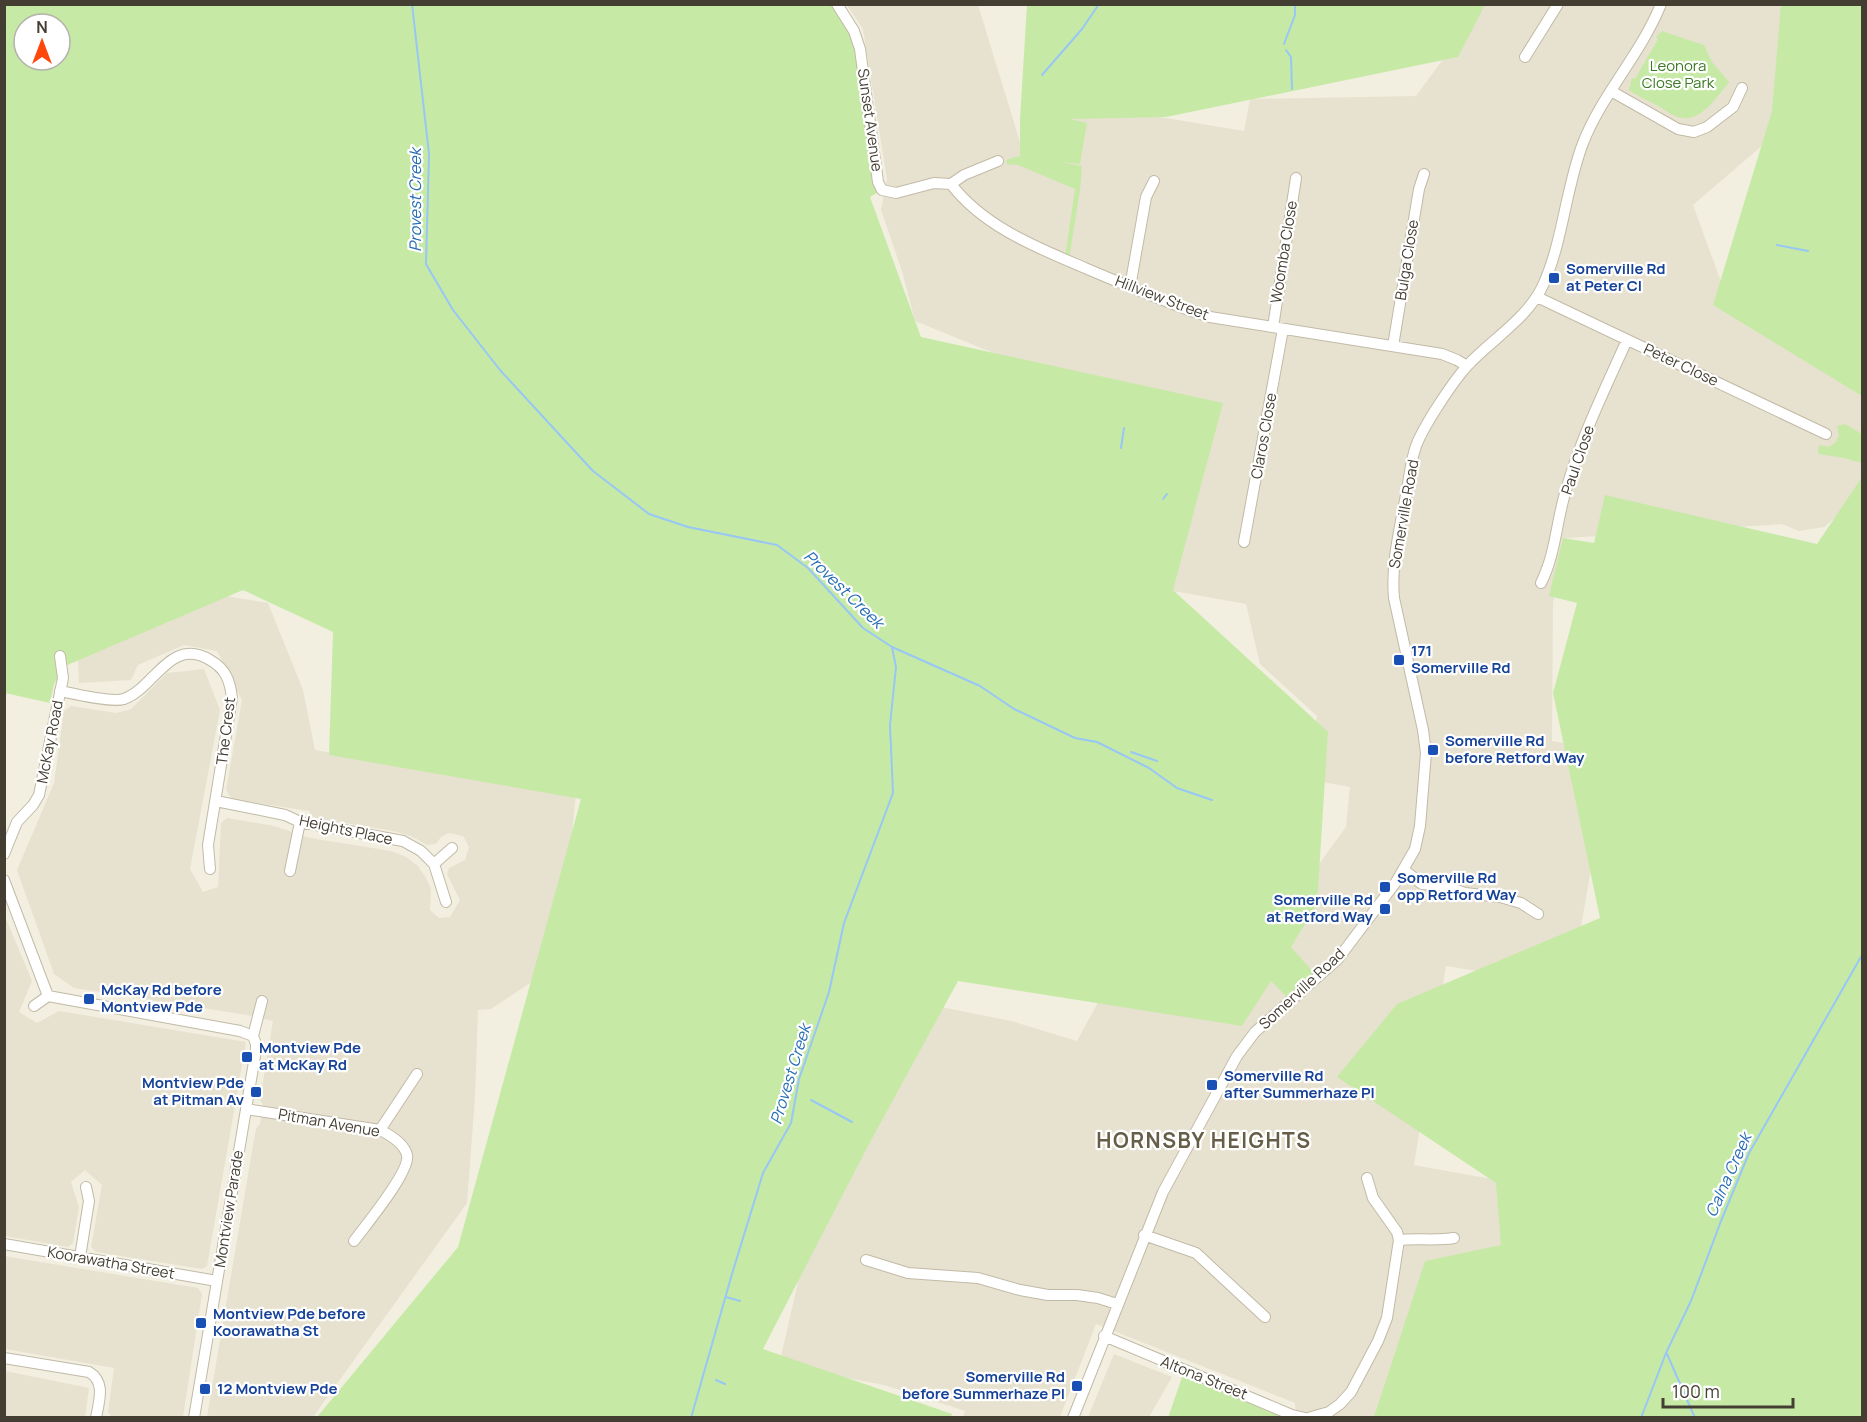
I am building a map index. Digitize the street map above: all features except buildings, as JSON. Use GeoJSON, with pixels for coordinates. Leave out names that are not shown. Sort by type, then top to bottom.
{"type":"FeatureCollection","features":[{"type":"Feature","properties":{"kind":"street","name":"Sunset Avenue"},"geometry":{"type":"LineString","coordinates":[[837,4],[854,31],[860,50],[878,182],[882,190],[896,194],[934,183],[951,184],[964,175],[998,161]]}},
{"type":"Feature","properties":{"kind":"street"},"geometry":{"type":"LineString","coordinates":[[1525,57],[1558,4]]}},
{"type":"Feature","properties":{"kind":"street","name":"Somerville Road"},"geometry":{"type":"LineString","coordinates":[[1073,1418],[1144,1234],[1163,1192],[1245,1044],[1271,1017],[1338,959],[1355,939],[1413,856],[1419,834],[1426,753],[1392,582],[1416,447],[1431,417],[1467,366],[1512,325],[1537,297],[1553,256],[1582,145],[1660,4]]}},
{"type":"Feature","properties":{"kind":"street"},"geometry":{"type":"LineString","coordinates":[[1611,91],[1678,129],[1694,132],[1707,127],[1733,107],[1742,88]]}},
{"type":"Feature","properties":{"kind":"street","name":"Bulga Close"},"geometry":{"type":"LineString","coordinates":[[1393,346],[1419,189],[1424,174]]}},
{"type":"Feature","properties":{"kind":"street","name":"Woomba Close"},"geometry":{"type":"LineString","coordinates":[[1278,328],[1296,178]]}},
{"type":"Feature","properties":{"kind":"street"},"geometry":{"type":"LineString","coordinates":[[1130,287],[1146,197],[1154,181]]}},
{"type":"Feature","properties":{"kind":"street","name":"Hillview Street"},"geometry":{"type":"LineString","coordinates":[[951,184],[959,194],[1004,231],[1130,287],[1210,317],[1442,354],[1467,366]]}},
{"type":"Feature","properties":{"kind":"street","name":"Peter Close"},"geometry":{"type":"LineString","coordinates":[[1537,297],[1826,434]]}},
{"type":"Feature","properties":{"kind":"street","name":"Claros Close"},"geometry":{"type":"LineString","coordinates":[[1244,542],[1278,328]]}},
{"type":"Feature","properties":{"kind":"street","name":"Paul Close"},"geometry":{"type":"LineString","coordinates":[[1541,583],[1550,566],[1565,491],[1583,438],[1627,340]]}},
{"type":"Feature","properties":{"kind":"street","name":"The Crest"},"geometry":{"type":"LineString","coordinates":[[60,691],[111,700],[124,699],[137,691],[168,661],[191,653],[208,658],[223,668],[230,682],[232,698],[208,845],[210,869]]}},
{"type":"Feature","properties":{"kind":"street","name":"McKay Road"},"geometry":{"type":"LineString","coordinates":[[4,854],[16,822],[33,805],[39,795],[63,678],[60,656]]}},
{"type":"Feature","properties":{"kind":"street","name":"Heights Place"},"geometry":{"type":"LineString","coordinates":[[216,801],[285,815],[300,822],[403,842],[421,851],[434,864]]}},
{"type":"Feature","properties":{"kind":"street"},"geometry":{"type":"LineString","coordinates":[[290,871],[300,822]]}},
{"type":"Feature","properties":{"kind":"street"},"geometry":{"type":"LineString","coordinates":[[446,902],[434,864],[452,848]]}},
{"type":"Feature","properties":{"kind":"street"},"geometry":{"type":"LineString","coordinates":[[1404,870],[1422,884],[1444,886],[1465,893],[1500,897],[1521,903],[1538,914]]}},
{"type":"Feature","properties":{"kind":"street"},"geometry":{"type":"LineString","coordinates":[[4,880],[48,996]]}},
{"type":"Feature","properties":{"kind":"street"},"geometry":{"type":"LineString","coordinates":[[34,1006],[48,996],[240,1031],[253,1036]]}},
{"type":"Feature","properties":{"kind":"street","name":"Montview Parade"},"geometry":{"type":"LineString","coordinates":[[194,1418],[256,1050],[253,1036],[262,1001]]}},
{"type":"Feature","properties":{"kind":"street"},"geometry":{"type":"LineString","coordinates":[[380,1130],[417,1074]]}},
{"type":"Feature","properties":{"kind":"street","name":"Pitman Avenue"},"geometry":{"type":"LineString","coordinates":[[246,1109],[380,1130],[400,1143],[406,1153],[407,1161],[402,1175],[354,1241]]}},
{"type":"Feature","properties":{"kind":"street"},"geometry":{"type":"LineString","coordinates":[[1367,1178],[1374,1198],[1397,1232],[1399,1240],[1454,1238]]}},
{"type":"Feature","properties":{"kind":"street"},"geometry":{"type":"LineString","coordinates":[[80,1257],[89,1201],[86,1186]]}},
{"type":"Feature","properties":{"kind":"street"},"geometry":{"type":"LineString","coordinates":[[1144,1234],[1196,1253],[1265,1317]]}},
{"type":"Feature","properties":{"kind":"street","name":"Altona Street"},"geometry":{"type":"LineString","coordinates":[[1104,1336],[1292,1415],[1307,1418],[1329,1412],[1350,1392],[1378,1341],[1387,1318],[1399,1240]]}},
{"type":"Feature","properties":{"kind":"street","name":"Koorawatha Street"},"geometry":{"type":"LineString","coordinates":[[4,1245],[218,1281]]}},
{"type":"Feature","properties":{"kind":"street"},"geometry":{"type":"LineString","coordinates":[[866,1260],[908,1273],[978,1278],[1020,1290],[1048,1295],[1087,1296],[1117,1304]]}},
{"type":"Feature","properties":{"kind":"street"},"geometry":{"type":"LineString","coordinates":[[4,1358],[89,1372],[94,1375],[100,1384],[96,1418]]}},
{"type":"Feature","properties":{"kind":"shaded area"},"geometry":{"type":"Polygon","coordinates":[[[847,5],[978,5],[1028,168],[1063,101],[1244,131],[1250,99],[1416,96],[1483,5],[1790,5],[1793,119],[1693,205],[1731,309],[1862,341],[1862,502],[1844,510],[1824,527],[1799,531],[1782,524],[1566,538],[1553,603],[1552,741],[1611,751],[1571,986],[1446,966],[1414,1165],[1547,1189],[1402,1417],[1296,1417],[1295,1403],[1096,1324],[1060,1417],[963,1417],[965,1411],[884,1385],[779,1365],[806,1247],[941,1007],[1011,1021],[1077,1041],[1113,975],[1257,930],[1297,894],[1346,827],[1350,787],[1307,779],[1317,716],[1260,664],[1246,604],[1168,590],[1194,435],[915,321],[902,271],[881,210],[887,179],[863,29],[847,5]]]}},
{"type":"Feature","properties":{"kind":"shaded area"},"geometry":{"type":"Polygon","coordinates":[[[165,586],[268,603],[303,690],[315,750],[576,793],[563,925],[539,977],[491,1009],[478,1010],[475,1097],[467,1203],[313,1417],[207,1417],[256,1128],[260,1124],[263,1105],[260,1100],[273,1021],[74,988],[54,974],[17,870],[54,783],[64,711],[71,706],[116,713],[131,709],[167,673],[204,669],[220,710],[190,869],[203,892],[218,887],[221,823],[227,818],[274,826],[310,838],[391,851],[406,857],[418,866],[426,878],[431,889],[430,910],[439,918],[450,917],[460,900],[447,874],[449,868],[465,860],[469,847],[463,836],[449,833],[441,837],[436,844],[427,845],[411,836],[393,831],[314,818],[309,811],[232,799],[226,790],[242,700],[217,651],[184,645],[138,665],[131,680],[79,683],[77,636],[165,586]]]}},
{"type":"Feature","properties":{"kind":"shaded area"},"geometry":{"type":"Polygon","coordinates":[[[4,914],[32,981],[19,1012],[37,1023],[59,1011],[246,1042],[207,1266],[202,1269],[96,1252],[91,1247],[102,1185],[85,1170],[71,1182],[79,1207],[73,1243],[68,1247],[5,1236],[4,914]]]}},
{"type":"Feature","properties":{"kind":"shaded area"},"geometry":{"type":"Polygon","coordinates":[[[4,1256],[198,1288],[202,1294],[183,1417],[112,1417],[108,1412],[114,1368],[5,1349],[4,1256]]]}},
{"type":"Feature","properties":{"kind":"shaded area"},"geometry":{"type":"Polygon","coordinates":[[[1114,1354],[1172,1377],[1149,1417],[1088,1417],[1114,1354]]]}},
{"type":"Feature","properties":{"kind":"shaded area"},"geometry":{"type":"Polygon","coordinates":[[[5,1371],[89,1388],[85,1417],[5,1417],[5,1371]]]}},
{"type":"Feature","properties":{"kind":"green space"},"geometry":{"type":"Polygon","coordinates":[[[5,5],[833,5],[857,43],[880,191],[870,197],[921,337],[1223,403],[1173,590],[1328,732],[1317,904],[1291,947],[1315,974],[1289,999],[1271,981],[1242,1026],[958,981],[869,1144],[763,1349],[952,1414],[951,1417],[317,1417],[458,1247],[581,799],[329,755],[333,632],[243,590],[65,666],[54,684],[50,703],[5,693],[5,5]]]}},
{"type":"Feature","properties":{"kind":"green space"},"geometry":{"type":"Polygon","coordinates":[[[1027,5],[1485,5],[1458,57],[1166,117],[1070,119],[1087,123],[1080,164],[1060,162],[1082,166],[1069,259],[1065,257],[1075,189],[1018,165],[1007,164],[1006,160],[1020,156],[1027,5]]]}},
{"type":"Feature","properties":{"kind":"green space"},"geometry":{"type":"Polygon","coordinates":[[[1781,5],[1862,5],[1862,396],[1713,305],[1772,111],[1781,5]]]}},
{"type":"Feature","properties":{"kind":"green space","name":"Leonora Close Park"},"geometry":{"type":"Polygon","coordinates":[[[1662,31],[1704,45],[1712,62],[1729,82],[1707,108],[1694,117],[1675,116],[1629,90],[1632,78],[1635,79],[1658,39],[1656,37],[1662,31]]]}},
{"type":"Feature","properties":{"kind":"green space"},"geometry":{"type":"Polygon","coordinates":[[[1845,424],[1862,434],[1862,463],[1818,454],[1819,445],[1829,447],[1836,442],[1839,435],[1837,426],[1845,424]]]}},
{"type":"Feature","properties":{"kind":"green space"},"geometry":{"type":"Polygon","coordinates":[[[1862,477],[1862,1417],[1374,1417],[1425,1261],[1501,1245],[1496,1183],[1337,1077],[1397,1004],[1600,918],[1553,693],[1577,603],[1549,596],[1563,538],[1594,543],[1605,495],[1817,544],[1862,477]]]}},
{"type":"Feature","properties":{"kind":"green space"},"geometry":{"type":"Polygon","coordinates":[[[1182,1377],[1292,1417],[1168,1418],[1182,1377]]]}},
{"type":"Feature","properties":{"kind":"waterway","name":"Provest Creek"},"geometry":{"type":"LineString","coordinates":[[412,4],[429,154],[426,264],[453,310],[500,370],[593,471],[649,514],[688,527],[777,545],[808,568],[863,628],[892,647],[896,667],[890,725],[893,793],[844,923],[829,992],[799,1079],[791,1123],[763,1173],[691,1418]]}},
{"type":"Feature","properties":{"kind":"waterway"},"geometry":{"type":"LineString","coordinates":[[1042,75],[1082,29],[1099,4]]}},
{"type":"Feature","properties":{"kind":"waterway"},"geometry":{"type":"LineString","coordinates":[[1284,44],[1295,15],[1295,4]]}},
{"type":"Feature","properties":{"kind":"waterway"},"geometry":{"type":"LineString","coordinates":[[1286,50],[1291,57],[1292,89]]}},
{"type":"Feature","properties":{"kind":"waterway"},"geometry":{"type":"LineString","coordinates":[[1777,245],[1808,251]]}},
{"type":"Feature","properties":{"kind":"waterway"},"geometry":{"type":"LineString","coordinates":[[1121,448],[1124,428]]}},
{"type":"Feature","properties":{"kind":"waterway"},"geometry":{"type":"LineString","coordinates":[[1163,499],[1167,494]]}},
{"type":"Feature","properties":{"kind":"waterway"},"geometry":{"type":"LineString","coordinates":[[892,647],[980,686],[1014,709],[1075,738],[1097,742],[1149,768],[1177,788],[1212,800]]}},
{"type":"Feature","properties":{"kind":"waterway"},"geometry":{"type":"LineString","coordinates":[[1131,752],[1157,761]]}},
{"type":"Feature","properties":{"kind":"waterway","name":"Calna Creek"},"geometry":{"type":"LineString","coordinates":[[1641,1418],[1666,1353],[1691,1301],[1749,1153],[1862,955]]}},
{"type":"Feature","properties":{"kind":"waterway"},"geometry":{"type":"LineString","coordinates":[[811,1100],[852,1122]]}},
{"type":"Feature","properties":{"kind":"waterway"},"geometry":{"type":"LineString","coordinates":[[726,1297],[740,1301]]}},
{"type":"Feature","properties":{"kind":"waterway"},"geometry":{"type":"LineString","coordinates":[[1667,1354],[1695,1418]]}},
{"type":"Feature","properties":{"kind":"waterway"},"geometry":{"type":"LineString","coordinates":[[716,1380],[725,1384]]}},
{"type":"Feature","properties":{"kind":"place","name":"Somerville Rd at Peter Cl"},"geometry":{"type":"Point","coordinates":[1554,278]}},
{"type":"Feature","properties":{"kind":"place","name":"171 Somerville Rd"},"geometry":{"type":"Point","coordinates":[1399,660]}},
{"type":"Feature","properties":{"kind":"place","name":"Somerville Rd before Retford Way"},"geometry":{"type":"Point","coordinates":[1433,750]}},
{"type":"Feature","properties":{"kind":"place","name":"Somerville Rd opp Retford Way"},"geometry":{"type":"Point","coordinates":[1385,887]}},
{"type":"Feature","properties":{"kind":"place","name":"Somerville Rd at Retford Way"},"geometry":{"type":"Point","coordinates":[1385,909]}},
{"type":"Feature","properties":{"kind":"place","name":"McKay Rd before Montview Pde"},"geometry":{"type":"Point","coordinates":[89,999]}},
{"type":"Feature","properties":{"kind":"place","name":"Montview Pde at McKay Rd"},"geometry":{"type":"Point","coordinates":[247,1057]}},
{"type":"Feature","properties":{"kind":"place","name":"Somerville Rd after Summerhaze Pl"},"geometry":{"type":"Point","coordinates":[1212,1085]}},
{"type":"Feature","properties":{"kind":"place","name":"Montview Pde at Pitman Av"},"geometry":{"type":"Point","coordinates":[256,1092]}},
{"type":"Feature","properties":{"kind":"place","name":"Montview Pde before Koorawatha St"},"geometry":{"type":"Point","coordinates":[201,1323]}},
{"type":"Feature","properties":{"kind":"place","name":"Somerville Rd before Summerhaze Pl"},"geometry":{"type":"Point","coordinates":[1077,1386]}},
{"type":"Feature","properties":{"kind":"place","name":"12 Montview Pde"},"geometry":{"type":"Point","coordinates":[205,1389]}},
{"type":"Feature","properties":{"kind":"district","name":"HORNSBY HEIGHTS"},"geometry":{"type":"Point","coordinates":[1204,1141]}}]}
